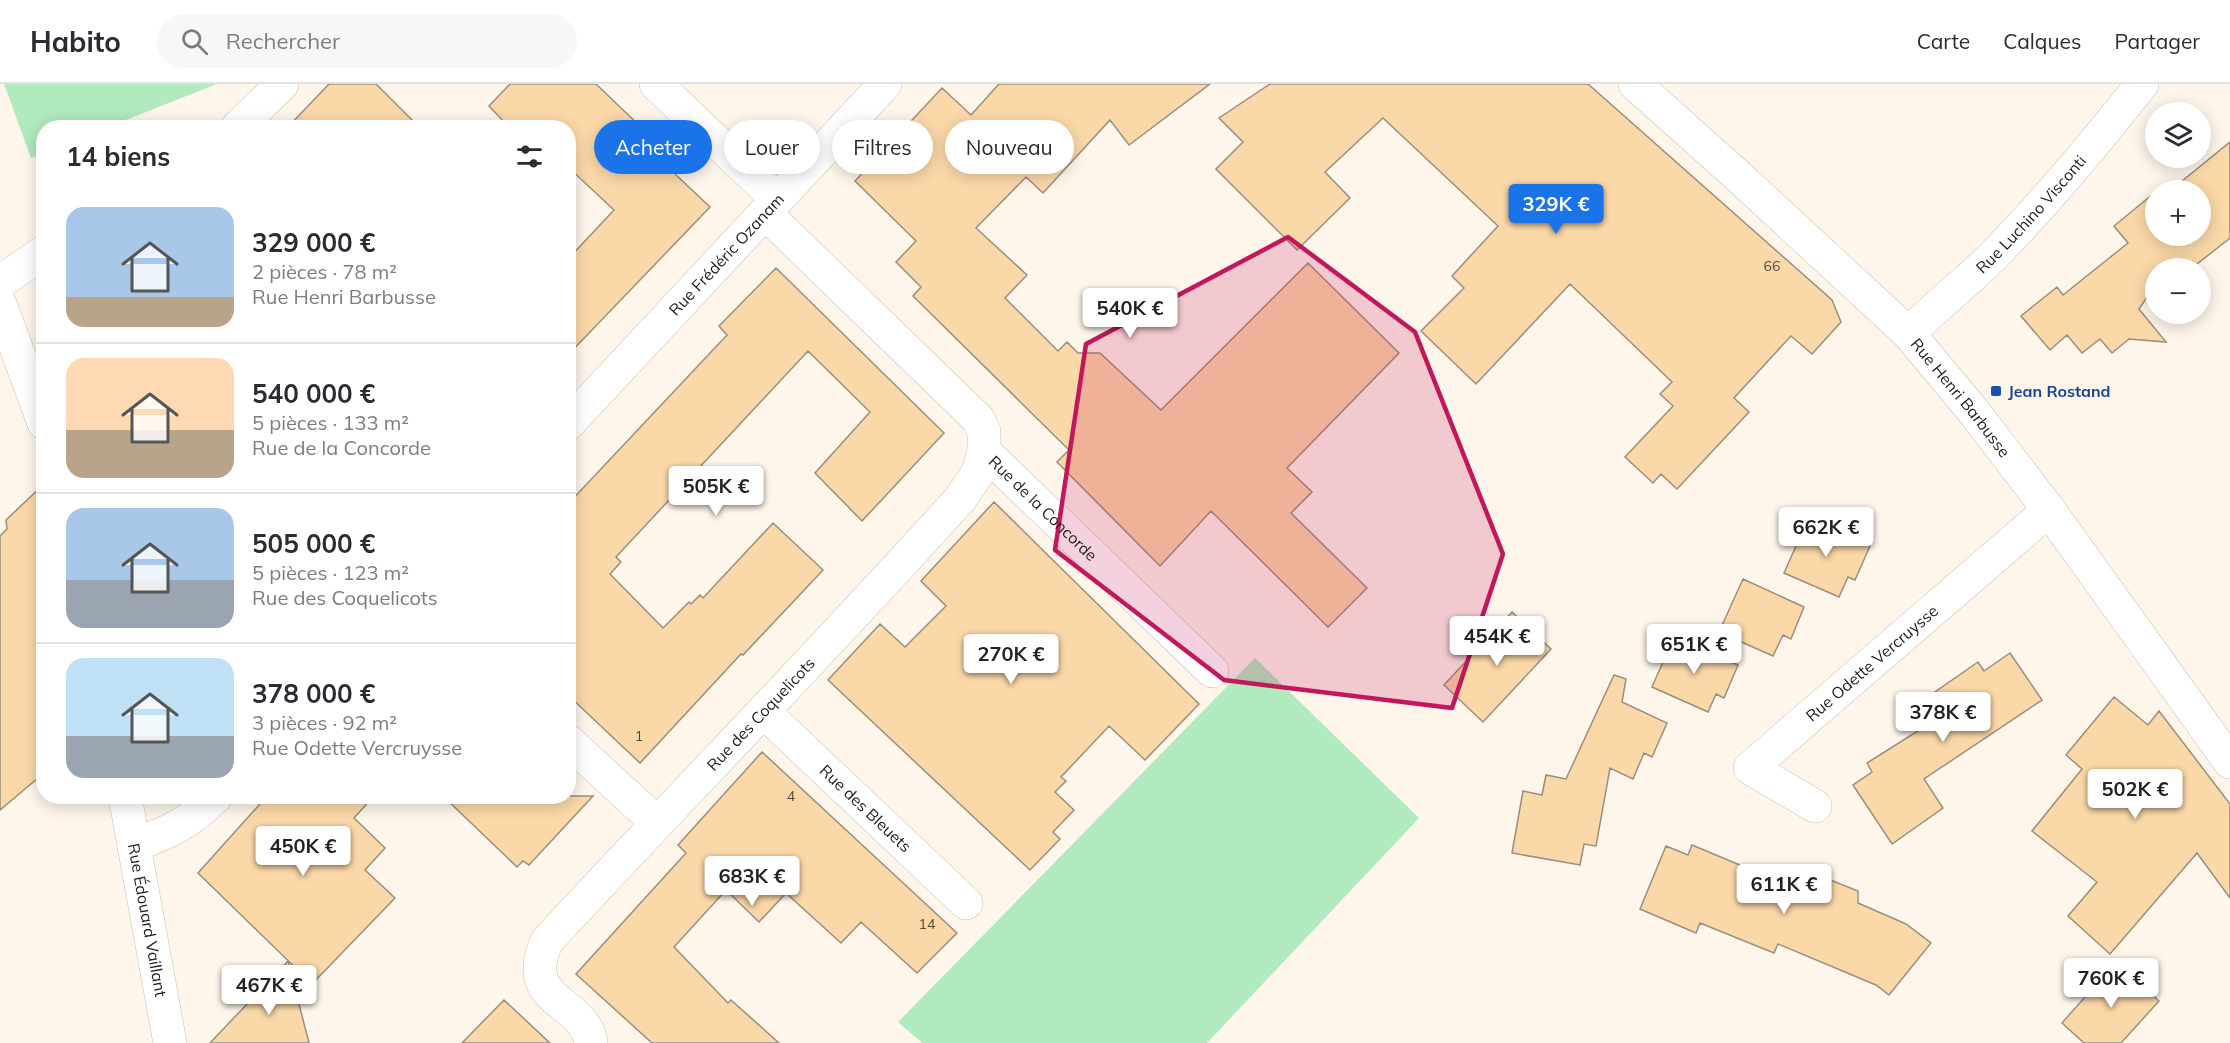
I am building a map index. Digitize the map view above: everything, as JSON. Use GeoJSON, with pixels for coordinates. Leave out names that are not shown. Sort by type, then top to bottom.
{"type":"FeatureCollection","features":[{"type":"Feature","properties":{"kind":"street"},"geometry":{"type":"LineString","coordinates":[[245,120],[282,84]]}},
{"type":"Feature","properties":{"kind":"street","name":"Rue de la Concorde"},"geometry":{"type":"LineString","coordinates":[[656,84],[978,419],[984,431],[984,451],[1212,671]]}},
{"type":"Feature","properties":{"kind":"street","name":"Rue Frédéric Ozanam"},"geometry":{"type":"LineString","coordinates":[[576,415],[885,84]]}},
{"type":"Feature","properties":{"kind":"street","name":"Rue Henri Barbusse"},"geometry":{"type":"LineString","coordinates":[[1635,84],[1909,334],[1974,412],[2049,510],[2230,762]]}},
{"type":"Feature","properties":{"kind":"street","name":"Rue Luchino Visconti"},"geometry":{"type":"LineString","coordinates":[[1909,334],[1995,254],[2089,150],[2142,84]]}},
{"type":"Feature","properties":{"kind":"street"},"geometry":{"type":"LineString","coordinates":[[0,282],[36,257]]}},
{"type":"Feature","properties":{"kind":"street"},"geometry":{"type":"LineString","coordinates":[[0,304],[36,401]]}},
{"type":"Feature","properties":{"kind":"street","name":"Rue des Coquelicots"},"geometry":{"type":"LineString","coordinates":[[591,1043],[590,1035],[581,1023],[543,986],[540,976],[540,955],[547,941],[656,822],[764,712],[960,499],[978,473],[984,451]]}},
{"type":"Feature","properties":{"kind":"street","name":"Rue Odette Vercruysse"},"geometry":{"type":"LineString","coordinates":[[1815,806],[1750,768],[2049,510]]}},
{"type":"Feature","properties":{"kind":"street","name":"Rue des Bleuets"},"geometry":{"type":"LineString","coordinates":[[764,712],[966,903]]}},
{"type":"Feature","properties":{"kind":"street"},"geometry":{"type":"LineString","coordinates":[[576,748],[656,822]]}},
{"type":"Feature","properties":{"kind":"street","name":"Rue Édouard Vaillant"},"geometry":{"type":"LineString","coordinates":[[126,804],[170,1043]]}},
{"type":"Feature","properties":{"kind":"street"},"geometry":{"type":"LineString","coordinates":[[134,845],[170,832],[192,818],[207,804]]}},
{"type":"Feature","properties":{"kind":"highlighted area"},"geometry":{"type":"Polygon","coordinates":[[[1288,237],[1415,332],[1503,554],[1452,708],[1224,680],[1055,550],[1086,344],[1288,237]]]}},
{"type":"Feature","properties":{"kind":"green space"},"geometry":{"type":"Polygon","coordinates":[[[4,84],[217,84],[126,120],[36,120],[36,156],[31,158],[4,84]]]}},
{"type":"Feature","properties":{"kind":"green space"},"geometry":{"type":"Polygon","coordinates":[[[1255,658],[1419,818],[1207,1043],[922,1043],[898,1022],[1255,658]]]}},
{"type":"Feature","properties":{"kind":"building"},"geometry":{"type":"Polygon","coordinates":[[[329,84],[376,84],[412,120],[295,120],[329,84]]]}},
{"type":"Feature","properties":{"kind":"building"},"geometry":{"type":"Polygon","coordinates":[[[510,84],[596,84],[634,120],[594,120],[594,174],[675,174],[710,207],[576,347],[576,250],[614,210],[576,174],[576,120],[502,120],[489,106],[510,84]]]}},
{"type":"Feature","properties":{"kind":"building"},"geometry":{"type":"Polygon","coordinates":[[[999,84],[1210,84],[1129,145],[1110,120],[1074,159],[1074,120],[945,120],[945,174],[1060,174],[1043,193],[1026,177],[976,228],[1027,275],[1005,298],[1058,351],[1067,342],[1078,353],[1100,353],[1161,410],[1308,263],[1399,353],[1287,468],[1312,492],[1291,513],[1367,588],[1328,627],[1211,511],[1160,566],[1057,462],[1069,450],[913,296],[921,287],[896,262],[916,241],[855,181],[862,174],[933,174],[933,120],[912,120],[942,88],[971,115],[999,84]]]}},
{"type":"Feature","properties":{"kind":"building"},"geometry":{"type":"Polygon","coordinates":[[[1270,84],[1588,84],[1832,300],[1841,322],[1812,354],[1791,336],[1734,398],[1749,412],[1677,489],[1661,474],[1653,483],[1625,457],[1673,406],[1660,394],[1672,382],[1570,284],[1476,384],[1421,331],[1464,288],[1452,276],[1498,226],[1383,118],[1325,172],[1350,198],[1297,250],[1216,169],[1243,142],[1219,118],[1270,84]]]}},
{"type":"Feature","properties":{"kind":"building"},"geometry":{"type":"Polygon","coordinates":[[[2230,142],[2230,238],[2205,258],[2145,258],[2145,300],[2139,309],[2145,316],[2145,324],[2151,324],[2166,342],[2129,339],[2112,353],[2100,339],[2082,353],[2067,335],[2050,350],[2021,316],[2057,287],[2063,295],[2128,243],[2114,226],[2145,201],[2145,246],[2211,246],[2211,180],[2183,180],[2198,168],[2211,168],[2211,157],[2230,142]]]}},
{"type":"Feature","properties":{"kind":"building"},"geometry":{"type":"Polygon","coordinates":[[[776,268],[944,433],[862,521],[815,473],[870,412],[808,351],[616,557],[621,562],[610,574],[663,628],[689,602],[691,604],[700,595],[703,598],[773,523],[823,570],[640,763],[576,703],[576,495],[727,335],[719,326],[776,268]]]}},
{"type":"Feature","properties":{"kind":"building"},"geometry":{"type":"Polygon","coordinates":[[[36,492],[36,780],[0,810],[0,536],[7,529],[6,520],[36,492]]]}},
{"type":"Feature","properties":{"kind":"building"},"geometry":{"type":"Polygon","coordinates":[[[994,502],[1199,704],[1145,760],[1109,726],[1061,777],[1066,781],[1055,792],[1074,810],[1053,832],[1060,839],[1030,870],[828,680],[880,624],[905,647],[946,606],[921,581],[994,502]]]}},
{"type":"Feature","properties":{"kind":"building"},"geometry":{"type":"Polygon","coordinates":[[[1808,519],[1870,546],[1855,580],[1848,577],[1839,597],[1784,573],[1808,519]]]}},
{"type":"Feature","properties":{"kind":"building"},"geometry":{"type":"Polygon","coordinates":[[[1743,579],[1804,607],[1791,639],[1783,635],[1773,656],[1719,632],[1743,579]]]}},
{"type":"Feature","properties":{"kind":"building"},"geometry":{"type":"Polygon","coordinates":[[[1512,612],[1551,649],[1483,722],[1444,685],[1512,612]]]}},
{"type":"Feature","properties":{"kind":"building"},"geometry":{"type":"Polygon","coordinates":[[[1674,637],[1738,665],[1724,698],[1716,694],[1708,712],[1652,687],[1674,637]]]}},
{"type":"Feature","properties":{"kind":"building"},"geometry":{"type":"Polygon","coordinates":[[[2010,653],[2042,700],[1924,779],[1943,808],[1892,844],[1853,785],[1872,772],[1867,763],[1921,729],[1914,717],[1940,700],[1935,692],[1978,662],[1984,671],[2010,653]]]}},
{"type":"Feature","properties":{"kind":"building"},"geometry":{"type":"Polygon","coordinates":[[[1614,675],[1626,679],[1622,702],[1667,723],[1652,757],[1644,753],[1633,779],[1610,768],[1596,846],[1584,844],[1580,865],[1512,853],[1523,791],[1542,795],[1546,775],[1566,779],[1614,675]]]}},
{"type":"Feature","properties":{"kind":"building"},"geometry":{"type":"Polygon","coordinates":[[[2114,697],[2148,725],[2159,711],[2230,804],[2230,898],[2197,853],[2110,954],[2068,916],[2097,882],[2032,831],[2082,769],[2066,755],[2114,697]]]}},
{"type":"Feature","properties":{"kind":"building"},"geometry":{"type":"Polygon","coordinates":[[[762,752],[957,933],[917,973],[861,922],[841,943],[786,893],[759,922],[726,890],[674,947],[728,1003],[731,1000],[779,1043],[652,1043],[576,974],[686,853],[678,845],[762,752]]]}},
{"type":"Feature","properties":{"kind":"building"},"geometry":{"type":"Polygon","coordinates":[[[576,796],[593,796],[529,865],[523,861],[517,867],[451,804],[576,804],[576,796]]]}},
{"type":"Feature","properties":{"kind":"building"},"geometry":{"type":"Polygon","coordinates":[[[260,804],[367,804],[354,818],[385,848],[365,870],[395,898],[312,984],[198,873],[260,804]]]}},
{"type":"Feature","properties":{"kind":"building"},"geometry":{"type":"Polygon","coordinates":[[[1692,845],[1766,876],[1771,866],[1825,888],[1828,879],[1858,891],[1858,903],[1906,924],[1931,943],[1889,995],[1876,985],[1778,944],[1774,953],[1700,923],[1696,933],[1640,909],[1666,846],[1688,855],[1692,845]]]}},
{"type":"Feature","properties":{"kind":"building"},"geometry":{"type":"Polygon","coordinates":[[[288,961],[309,1043],[210,1043],[288,961]]]}},
{"type":"Feature","properties":{"kind":"building"},"geometry":{"type":"Polygon","coordinates":[[[2116,962],[2159,1001],[2121,1043],[2084,1043],[2062,1023],[2116,962]]]}},
{"type":"Feature","properties":{"kind":"building"},"geometry":{"type":"Polygon","coordinates":[[[504,1000],[550,1043],[462,1043],[504,1000]]]}},
{"type":"Feature","properties":{"kind":"place","name":"Jean Rostand"},"geometry":{"type":"Point","coordinates":[1996,391]}}]}
